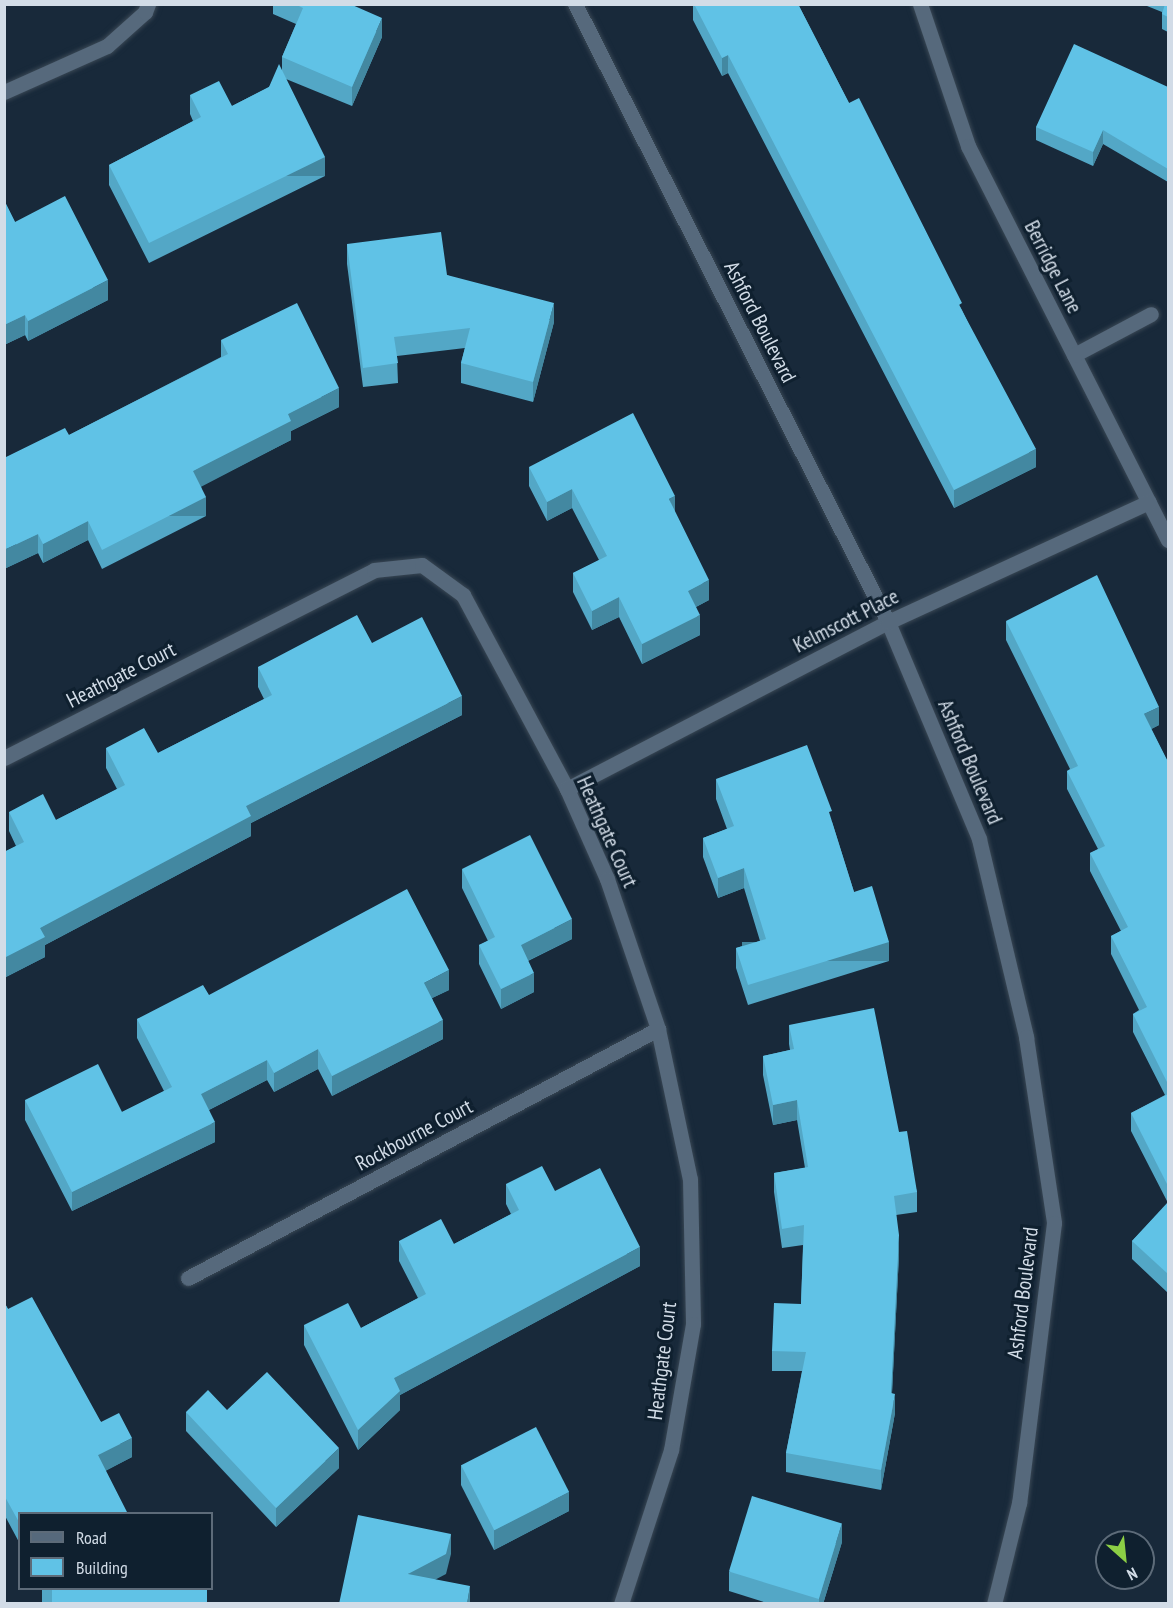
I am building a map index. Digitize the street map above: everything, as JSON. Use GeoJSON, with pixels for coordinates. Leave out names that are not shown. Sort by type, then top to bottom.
{"type":"FeatureCollection","features":[{"type":"Feature","properties":{"kind":"street"},"geometry":{"type":"LineString","coordinates":[[4,92],[107,46],[145,12],[148,4]]}},
{"type":"Feature","properties":{"kind":"street","name":"Ashford Boulevard"},"geometry":{"type":"LineString","coordinates":[[575,4],[888,622],[979,839],[1026,1037],[1054,1223],[1019,1503],[994,1604]]}},
{"type":"Feature","properties":{"kind":"street","name":"Berridge Lane"},"geometry":{"type":"LineString","coordinates":[[920,4],[968,146],[1168,540]]}},
{"type":"Feature","properties":{"kind":"street"},"geometry":{"type":"LineString","coordinates":[[1074,355],[1151,314]]}},
{"type":"Feature","properties":{"kind":"street","name":"Kelmscott Place"},"geometry":{"type":"LineString","coordinates":[[567,789],[888,622],[1149,502]]}},
{"type":"Feature","properties":{"kind":"street","name":"Heathgate Court"},"geometry":{"type":"LineString","coordinates":[[4,758],[374,570],[422,565],[463,595],[567,789],[607,879],[658,1029],[690,1179],[693,1324],[671,1450],[621,1604]]}},
{"type":"Feature","properties":{"kind":"street","name":"Rockbourne Court"},"geometry":{"type":"LineString","coordinates":[[188,1278],[658,1029]]}},
{"type":"Feature","properties":{"kind":"building"},"geometry":{"type":"Polygon","coordinates":[[[295,4],[350,4],[382,18],[352,87],[282,57],[303,8],[295,4]]]}},
{"type":"Feature","properties":{"kind":"building"},"geometry":{"type":"Polygon","coordinates":[[[694,4],[798,4],[849,103],[859,98],[962,303],[959,305],[1036,449],[954,490],[728,55],[722,58],[694,4]]]}},
{"type":"Feature","properties":{"kind":"building"},"geometry":{"type":"Polygon","coordinates":[[[1165,4],[1168,4],[1168,17],[1162,14],[1165,4]]]}},
{"type":"Feature","properties":{"kind":"building"},"geometry":{"type":"Polygon","coordinates":[[[1074,44],[1168,87],[1168,169],[1103,130],[1093,152],[1036,127],[1074,44]]]}},
{"type":"Feature","properties":{"kind":"building"},"geometry":{"type":"Polygon","coordinates":[[[279,64],[325,157],[149,243],[109,165],[201,117],[190,95],[219,81],[232,106],[269,87],[279,64]]]}},
{"type":"Feature","properties":{"kind":"building"},"geometry":{"type":"Polygon","coordinates":[[[65,196],[108,280],[28,321],[25,315],[4,325],[4,200],[15,222],[65,196]]]}},
{"type":"Feature","properties":{"kind":"building"},"geometry":{"type":"Polygon","coordinates":[[[441,232],[447,275],[554,303],[533,382],[461,363],[470,328],[394,337],[398,363],[363,368],[347,244],[441,232]]]}},
{"type":"Feature","properties":{"kind":"building"},"geometry":{"type":"Polygon","coordinates":[[[297,303],[339,388],[288,414],[291,421],[193,471],[206,497],[102,550],[88,521],[43,544],[38,534],[4,550],[4,458],[65,428],[69,435],[228,354],[221,340],[297,303]]]}},
{"type":"Feature","properties":{"kind":"building"},"geometry":{"type":"Polygon","coordinates":[[[633,413],[675,496],[669,499],[709,580],[688,591],[700,615],[642,644],[619,597],[592,611],[573,573],[607,556],[572,489],[547,502],[529,467],[633,413]]]}},
{"type":"Feature","properties":{"kind":"building"},"geometry":{"type":"Polygon","coordinates":[[[1097,575],[1159,707],[1144,714],[1168,762],[1168,1084],[1133,1014],[1147,1007],[1111,936],[1128,927],[1090,853],[1105,846],[1067,771],[1078,766],[1006,621],[1097,575]]]}},
{"type":"Feature","properties":{"kind":"building"},"geometry":{"type":"Polygon","coordinates":[[[357,615],[372,643],[422,617],[462,696],[246,806],[251,816],[40,928],[45,937],[4,958],[4,852],[24,842],[9,812],[43,794],[56,820],[125,785],[106,748],[144,728],[158,753],[272,695],[258,667],[357,615]]]}},
{"type":"Feature","properties":{"kind":"building"},"geometry":{"type":"Polygon","coordinates":[[[807,745],[832,811],[829,812],[854,892],[872,886],[889,942],[748,985],[736,948],[766,939],[744,868],[718,878],[703,838],[734,826],[716,779],[807,745]]]}},
{"type":"Feature","properties":{"kind":"building"},"geometry":{"type":"Polygon","coordinates":[[[530,835],[572,919],[521,945],[534,973],[501,989],[479,945],[495,937],[462,869],[530,835]]]}},
{"type":"Feature","properties":{"kind":"building"},"geometry":{"type":"Polygon","coordinates":[[[407,889],[449,970],[424,983],[443,1020],[332,1076],[318,1049],[274,1073],[267,1060],[201,1094],[215,1122],[72,1192],[25,1100],[98,1064],[122,1112],[172,1087],[137,1019],[203,985],[209,995],[407,889]]]}},
{"type":"Feature","properties":{"kind":"building"},"geometry":{"type":"Polygon","coordinates":[[[874,1008],[899,1132],[907,1131],[917,1192],[894,1196],[899,1235],[891,1393],[895,1394],[881,1470],[786,1453],[806,1352],[772,1351],[774,1303],[801,1304],[804,1225],[782,1229],[774,1173],[808,1167],[797,1100],[773,1105],[763,1056],[794,1049],[789,1025],[874,1008]]]}},
{"type":"Feature","properties":{"kind":"building"},"geometry":{"type":"Polygon","coordinates":[[[1168,1094],[1168,1186],[1131,1113],[1168,1094]]]}},
{"type":"Feature","properties":{"kind":"building"},"geometry":{"type":"Polygon","coordinates":[[[542,1166],[555,1191],[600,1168],[640,1247],[394,1378],[400,1391],[358,1430],[304,1325],[348,1303],[361,1328],[426,1294],[399,1241],[441,1219],[454,1244],[519,1210],[506,1184],[542,1166]]]}},
{"type":"Feature","properties":{"kind":"building"},"geometry":{"type":"Polygon","coordinates":[[[1168,1202],[1168,1274],[1132,1241],[1168,1202]]]}},
{"type":"Feature","properties":{"kind":"building"},"geometry":{"type":"Polygon","coordinates":[[[32,1297],[101,1422],[119,1413],[132,1438],[98,1455],[127,1512],[18,1512],[18,1520],[4,1495],[4,1302],[8,1309],[32,1297]]]}},
{"type":"Feature","properties":{"kind":"building"},"geometry":{"type":"Polygon","coordinates":[[[267,1372],[339,1448],[276,1508],[186,1412],[208,1390],[227,1410],[267,1372]]]}},
{"type":"Feature","properties":{"kind":"building"},"geometry":{"type":"Polygon","coordinates":[[[536,1427],[569,1492],[494,1530],[461,1465],[536,1427]]]}},
{"type":"Feature","properties":{"kind":"building"},"geometry":{"type":"Polygon","coordinates":[[[752,1496],[842,1523],[819,1599],[729,1572],[752,1496]]]}},
{"type":"Feature","properties":{"kind":"building"},"geometry":{"type":"Polygon","coordinates":[[[358,1515],[451,1534],[446,1554],[408,1574],[470,1586],[467,1604],[339,1604],[358,1515]]]}},
{"type":"Feature","properties":{"kind":"building"},"geometry":{"type":"Polygon","coordinates":[[[52,1590],[207,1590],[207,1604],[52,1604],[52,1590]]]}}]}
